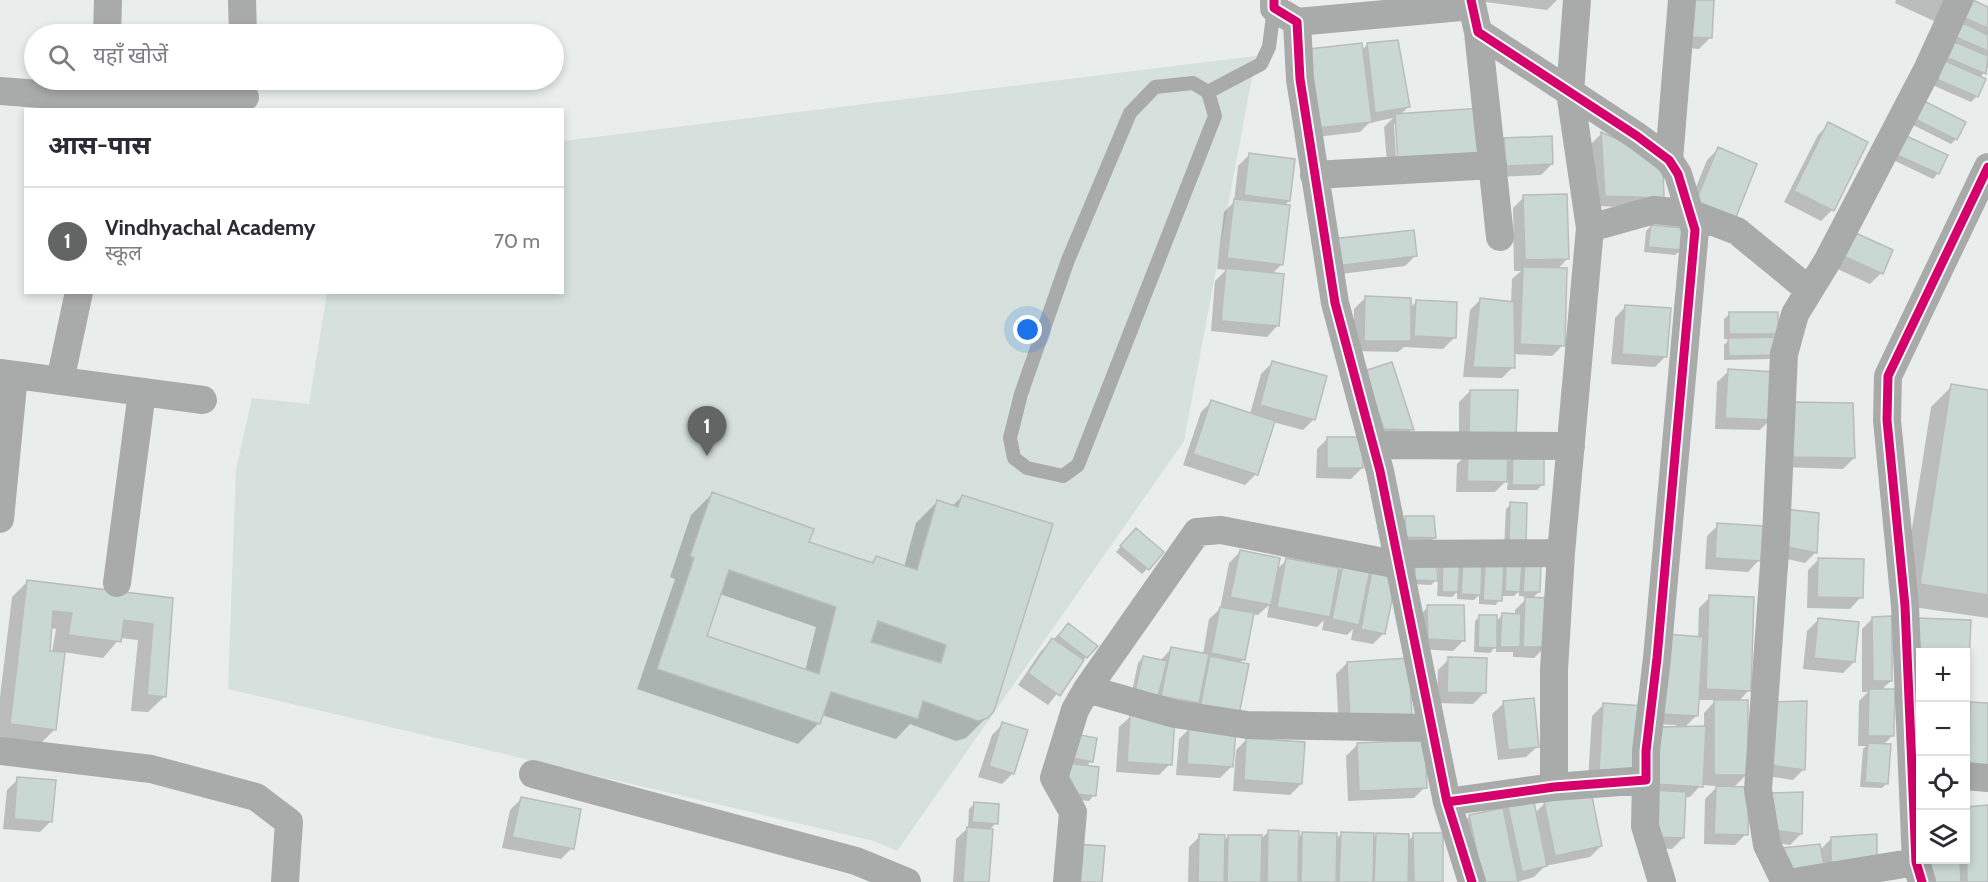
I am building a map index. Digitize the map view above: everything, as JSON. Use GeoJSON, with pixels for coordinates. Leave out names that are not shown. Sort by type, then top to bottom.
{"type":"FeatureCollection","features":[{"type":"Feature","properties":{"kind":"street"},"geometry":{"type":"LineString","coordinates":[[107,24],[108,0]]}},
{"type":"Feature","properties":{"kind":"street"},"geometry":{"type":"LineString","coordinates":[[242,0],[243,24]]}},
{"type":"Feature","properties":{"kind":"street"},"geometry":{"type":"LineString","coordinates":[[1554,787],[1554,670],[1561,553],[1590,228],[1570,92],[1577,0]]}},
{"type":"Feature","properties":{"kind":"street"},"geometry":{"type":"LineString","coordinates":[[1669,160],[1682,0]]}},
{"type":"Feature","properties":{"kind":"street"},"geometry":{"type":"LineString","coordinates":[[1785,882],[1767,845],[1758,790],[1776,537],[1784,354],[1794,314],[1828,260],[1927,70],[1959,0]]}},
{"type":"Feature","properties":{"kind":"street"},"geometry":{"type":"LineString","coordinates":[[1472,882],[1447,802],[1373,445],[1335,303],[1300,80],[1282,10],[1474,13],[1570,92],[1669,160],[1678,174],[1695,230],[1657,658],[1646,751],[1645,826],[1662,882]]}},
{"type":"Feature","properties":{"kind":"street"},"geometry":{"type":"LineString","coordinates":[[1474,13],[1500,237]]}},
{"type":"Feature","properties":{"kind":"street"},"geometry":{"type":"LineString","coordinates":[[0,91],[106,96],[245,95]]}},
{"type":"Feature","properties":{"kind":"street"},"geometry":{"type":"LineString","coordinates":[[1314,175],[1493,165]]}},
{"type":"Feature","properties":{"kind":"street"},"geometry":{"type":"LineString","coordinates":[[1916,758],[1905,606],[1887,420],[1888,376],[1988,167]]}},
{"type":"Feature","properties":{"kind":"street"},"geometry":{"type":"LineString","coordinates":[[1590,228],[1654,210],[1692,214],[1737,231],[1809,290]]}},
{"type":"Feature","properties":{"kind":"street"},"geometry":{"type":"LineString","coordinates":[[60,381],[80,294]]}},
{"type":"Feature","properties":{"kind":"street"},"geometry":{"type":"LineString","coordinates":[[0,519],[7,374],[203,400]]}},
{"type":"Feature","properties":{"kind":"street"},"geometry":{"type":"LineString","coordinates":[[117,583],[141,392]]}},
{"type":"Feature","properties":{"kind":"street"},"geometry":{"type":"LineString","coordinates":[[1373,445],[1571,446]]}},
{"type":"Feature","properties":{"kind":"street"},"geometry":{"type":"LineString","coordinates":[[1066,882],[1073,812],[1054,778],[1075,710],[1087,689],[1197,532],[1221,530],[1398,560],[1561,553]]}},
{"type":"Feature","properties":{"kind":"street"},"geometry":{"type":"LineString","coordinates":[[1087,689],[1175,714],[1247,725],[1432,728]]}},
{"type":"Feature","properties":{"kind":"street"},"geometry":{"type":"LineString","coordinates":[[0,751],[151,769],[256,797],[289,822],[285,882]]}},
{"type":"Feature","properties":{"kind":"street"},"geometry":{"type":"LineString","coordinates":[[534,774],[856,861],[908,882]]}},
{"type":"Feature","properties":{"kind":"street"},"geometry":{"type":"LineString","coordinates":[[1970,776],[1988,778]]}},
{"type":"Feature","properties":{"kind":"street"},"geometry":{"type":"LineString","coordinates":[[1447,802],[1554,787],[1646,780]]}},
{"type":"Feature","properties":{"kind":"street"},"geometry":{"type":"LineString","coordinates":[[1794,882],[1919,872],[1918,810]]}},
{"type":"Feature","properties":{"kind":"lane"},"geometry":{"type":"LineString","coordinates":[[1208,92],[1261,64],[1282,10]]}},
{"type":"Feature","properties":{"kind":"lane"},"geometry":{"type":"LineString","coordinates":[[1193,83],[1208,92],[1215,116],[1078,465],[1064,476],[1027,468],[1014,458],[1010,438],[1021,394],[1068,260],[1131,113],[1155,87],[1193,83]]}},
{"type":"Feature","properties":{"kind":"shaded area"},"geometry":{"type":"Polygon","coordinates":[[[1256,56],[1184,441],[897,851],[874,841],[228,689],[236,470],[252,398],[309,404],[327,294],[564,294],[564,141],[1256,56]]]}},
{"type":"Feature","properties":{"kind":"building"},"geometry":{"type":"Polygon","coordinates":[[[1689,0],[1714,0],[1712,38],[1686,37],[1689,0]]]}},
{"type":"Feature","properties":{"kind":"building"},"geometry":{"type":"Polygon","coordinates":[[[1973,0],[1988,7],[1988,28],[1965,18],[1973,0]]]}},
{"type":"Feature","properties":{"kind":"building"},"geometry":{"type":"Polygon","coordinates":[[[1963,23],[1988,35],[1988,51],[1956,37],[1963,23]]]}},
{"type":"Feature","properties":{"kind":"building"},"geometry":{"type":"Polygon","coordinates":[[[1398,40],[1410,107],[1375,113],[1367,43],[1398,40]]]}},
{"type":"Feature","properties":{"kind":"building"},"geometry":{"type":"Polygon","coordinates":[[[1955,42],[1988,56],[1986,74],[1948,58],[1955,42]]]}},
{"type":"Feature","properties":{"kind":"building"},"geometry":{"type":"Polygon","coordinates":[[[1362,43],[1372,122],[1318,128],[1309,49],[1362,43]]]}},
{"type":"Feature","properties":{"kind":"building"},"geometry":{"type":"Polygon","coordinates":[[[1943,60],[1986,79],[1978,97],[1934,78],[1943,60]]]}},
{"type":"Feature","properties":{"kind":"building"},"geometry":{"type":"Polygon","coordinates":[[[1922,100],[1966,122],[1957,140],[1913,118],[1922,100]]]}},
{"type":"Feature","properties":{"kind":"building"},"geometry":{"type":"Polygon","coordinates":[[[1482,108],[1486,158],[1398,164],[1395,114],[1482,108]]]}},
{"type":"Feature","properties":{"kind":"building"},"geometry":{"type":"Polygon","coordinates":[[[1828,122],[1868,142],[1834,211],[1794,191],[1828,122]]]}},
{"type":"Feature","properties":{"kind":"building"},"geometry":{"type":"Polygon","coordinates":[[[1601,132],[1626,143],[1663,166],[1664,198],[1605,196],[1601,132]]]}},
{"type":"Feature","properties":{"kind":"building"},"geometry":{"type":"Polygon","coordinates":[[[1904,135],[1948,155],[1939,174],[1895,154],[1904,135]]]}},
{"type":"Feature","properties":{"kind":"building"},"geometry":{"type":"Polygon","coordinates":[[[1552,136],[1553,164],[1506,166],[1504,138],[1552,136]]]}},
{"type":"Feature","properties":{"kind":"building"},"geometry":{"type":"Polygon","coordinates":[[[1718,147],[1757,164],[1736,217],[1696,201],[1718,147]]]}},
{"type":"Feature","properties":{"kind":"building"},"geometry":{"type":"Polygon","coordinates":[[[1249,153],[1295,159],[1290,201],[1244,195],[1249,153]]]}},
{"type":"Feature","properties":{"kind":"building"},"geometry":{"type":"Polygon","coordinates":[[[1567,194],[1569,259],[1525,260],[1523,195],[1567,194]]]}},
{"type":"Feature","properties":{"kind":"building"},"geometry":{"type":"Polygon","coordinates":[[[1234,199],[1290,205],[1283,265],[1227,258],[1234,199]]]}},
{"type":"Feature","properties":{"kind":"building"},"geometry":{"type":"Polygon","coordinates":[[[1651,225],[1684,228],[1682,250],[1648,247],[1651,225]]]}},
{"type":"Feature","properties":{"kind":"building"},"geometry":{"type":"Polygon","coordinates":[[[1414,230],[1417,256],[1336,266],[1331,239],[1414,230]]]}},
{"type":"Feature","properties":{"kind":"building"},"geometry":{"type":"Polygon","coordinates":[[[1849,230],[1893,250],[1883,274],[1839,254],[1849,230]]]}},
{"type":"Feature","properties":{"kind":"building"},"geometry":{"type":"Polygon","coordinates":[[[1523,267],[1567,268],[1565,346],[1520,344],[1523,267]]]}},
{"type":"Feature","properties":{"kind":"building"},"geometry":{"type":"Polygon","coordinates":[[[1226,268],[1284,274],[1279,326],[1221,321],[1226,268]]]}},
{"type":"Feature","properties":{"kind":"building"},"geometry":{"type":"Polygon","coordinates":[[[1365,296],[1411,298],[1411,341],[1364,341],[1365,296]]]}},
{"type":"Feature","properties":{"kind":"building"},"geometry":{"type":"Polygon","coordinates":[[[1480,298],[1514,302],[1515,368],[1473,367],[1480,298]]]}},
{"type":"Feature","properties":{"kind":"building"},"geometry":{"type":"Polygon","coordinates":[[[1416,300],[1457,302],[1456,338],[1414,336],[1416,300]]]}},
{"type":"Feature","properties":{"kind":"building"},"geometry":{"type":"Polygon","coordinates":[[[1625,305],[1671,308],[1667,357],[1622,354],[1625,305]]]}},
{"type":"Feature","properties":{"kind":"building"},"geometry":{"type":"Polygon","coordinates":[[[1729,312],[1778,312],[1778,334],[1729,334],[1729,312]]]}},
{"type":"Feature","properties":{"kind":"building"},"geometry":{"type":"Polygon","coordinates":[[[1776,337],[1776,355],[1729,356],[1728,338],[1776,337]]]}},
{"type":"Feature","properties":{"kind":"building"},"geometry":{"type":"Polygon","coordinates":[[[1272,361],[1327,376],[1315,420],[1260,405],[1272,361]]]}},
{"type":"Feature","properties":{"kind":"building"},"geometry":{"type":"Polygon","coordinates":[[[1392,362],[1414,430],[1384,429],[1364,371],[1392,362]]]}},
{"type":"Feature","properties":{"kind":"building"},"geometry":{"type":"Polygon","coordinates":[[[1728,369],[1775,372],[1772,420],[1725,418],[1728,369]]]}},
{"type":"Feature","properties":{"kind":"building"},"geometry":{"type":"Polygon","coordinates":[[[1951,384],[1988,390],[1988,595],[1920,584],[1951,384]]]}},
{"type":"Feature","properties":{"kind":"building"},"geometry":{"type":"Polygon","coordinates":[[[1470,390],[1518,390],[1516,436],[1469,438],[1470,390]]]}},
{"type":"Feature","properties":{"kind":"building"},"geometry":{"type":"Polygon","coordinates":[[[1211,400],[1275,421],[1258,475],[1193,454],[1211,400]]]}},
{"type":"Feature","properties":{"kind":"building"},"geometry":{"type":"Polygon","coordinates":[[[1792,402],[1853,403],[1855,458],[1793,457],[1792,402]]]}},
{"type":"Feature","properties":{"kind":"building"},"geometry":{"type":"Polygon","coordinates":[[[1327,437],[1364,437],[1363,468],[1327,468],[1327,437]]]}},
{"type":"Feature","properties":{"kind":"building"},"geometry":{"type":"Polygon","coordinates":[[[1468,451],[1508,452],[1507,482],[1467,481],[1468,451]]]}},
{"type":"Feature","properties":{"kind":"building"},"geometry":{"type":"Polygon","coordinates":[[[1513,454],[1544,455],[1544,485],[1512,485],[1513,454]]]}},
{"type":"Feature","properties":{"kind":"building"},"geometry":{"type":"Polygon","coordinates":[[[712,492],[814,529],[809,542],[873,563],[876,556],[917,570],[937,500],[958,507],[962,495],[1053,524],[994,711],[988,718],[978,721],[923,701],[918,719],[831,692],[820,724],[657,669],[694,558],[690,556],[712,492]],[[729,570],[707,636],[819,674],[836,607],[729,570]],[[878,621],[871,642],[941,663],[946,645],[878,621]]]}},
{"type":"Feature","properties":{"kind":"building"},"geometry":{"type":"Polygon","coordinates":[[[1510,502],[1527,503],[1526,544],[1509,544],[1510,502]]]}},
{"type":"Feature","properties":{"kind":"building"},"geometry":{"type":"Polygon","coordinates":[[[1785,509],[1819,513],[1817,553],[1783,546],[1785,509]]]}},
{"type":"Feature","properties":{"kind":"building"},"geometry":{"type":"Polygon","coordinates":[[[1405,516],[1434,516],[1436,538],[1406,537],[1405,516]]]}},
{"type":"Feature","properties":{"kind":"building"},"geometry":{"type":"Polygon","coordinates":[[[1717,523],[1763,526],[1761,561],[1715,558],[1717,523]]]}},
{"type":"Feature","properties":{"kind":"building"},"geometry":{"type":"Polygon","coordinates":[[[1136,528],[1164,552],[1149,570],[1120,546],[1136,528]]]}},
{"type":"Feature","properties":{"kind":"building"},"geometry":{"type":"Polygon","coordinates":[[[1240,550],[1280,558],[1271,605],[1230,597],[1240,550]]]}},
{"type":"Feature","properties":{"kind":"building"},"geometry":{"type":"Polygon","coordinates":[[[1415,557],[1436,559],[1438,581],[1415,580],[1415,557]]]}},
{"type":"Feature","properties":{"kind":"building"},"geometry":{"type":"Polygon","coordinates":[[[1286,558],[1339,568],[1330,617],[1277,607],[1286,558]]]}},
{"type":"Feature","properties":{"kind":"building"},"geometry":{"type":"Polygon","coordinates":[[[1818,558],[1864,559],[1863,598],[1817,597],[1818,558]]]}},
{"type":"Feature","properties":{"kind":"building"},"geometry":{"type":"Polygon","coordinates":[[[1443,559],[1460,560],[1458,592],[1442,592],[1443,559]]]}},
{"type":"Feature","properties":{"kind":"building"},"geometry":{"type":"Polygon","coordinates":[[[1463,560],[1482,561],[1481,595],[1461,594],[1463,560]]]}},
{"type":"Feature","properties":{"kind":"building"},"geometry":{"type":"Polygon","coordinates":[[[1525,561],[1541,562],[1540,592],[1523,592],[1525,561]]]}},
{"type":"Feature","properties":{"kind":"building"},"geometry":{"type":"Polygon","coordinates":[[[1506,563],[1522,564],[1520,592],[1505,591],[1506,563]]]}},
{"type":"Feature","properties":{"kind":"building"},"geometry":{"type":"Polygon","coordinates":[[[1343,564],[1370,570],[1359,625],[1332,619],[1343,564]]]}},
{"type":"Feature","properties":{"kind":"building"},"geometry":{"type":"Polygon","coordinates":[[[1485,564],[1504,565],[1502,601],[1483,600],[1485,564]]]}},
{"type":"Feature","properties":{"kind":"building"},"geometry":{"type":"Polygon","coordinates":[[[1372,570],[1397,575],[1385,634],[1361,629],[1372,570]]]}},
{"type":"Feature","properties":{"kind":"building"},"geometry":{"type":"Polygon","coordinates":[[[27,580],[173,598],[166,697],[147,695],[153,624],[124,620],[121,642],[68,635],[72,613],[53,611],[50,651],[65,652],[56,730],[10,724],[27,580]]]}},
{"type":"Feature","properties":{"kind":"building"},"geometry":{"type":"Polygon","coordinates":[[[1709,595],[1754,597],[1751,691],[1706,689],[1709,595]]]}},
{"type":"Feature","properties":{"kind":"building"},"geometry":{"type":"Polygon","coordinates":[[[1525,597],[1549,598],[1547,647],[1523,647],[1525,597]]]}},
{"type":"Feature","properties":{"kind":"building"},"geometry":{"type":"Polygon","coordinates":[[[1427,605],[1464,605],[1465,641],[1428,639],[1427,605]]]}},
{"type":"Feature","properties":{"kind":"building"},"geometry":{"type":"Polygon","coordinates":[[[1220,607],[1254,613],[1245,660],[1211,653],[1220,607]]]}},
{"type":"Feature","properties":{"kind":"building"},"geometry":{"type":"Polygon","coordinates":[[[1502,613],[1521,614],[1520,647],[1500,647],[1502,613]]]}},
{"type":"Feature","properties":{"kind":"building"},"geometry":{"type":"Polygon","coordinates":[[[1479,615],[1497,615],[1497,648],[1478,647],[1479,615]]]}},
{"type":"Feature","properties":{"kind":"building"},"geometry":{"type":"Polygon","coordinates":[[[1892,616],[1892,681],[1873,681],[1872,617],[1892,616]]]}},
{"type":"Feature","properties":{"kind":"building"},"geometry":{"type":"Polygon","coordinates":[[[1818,618],[1859,622],[1855,662],[1814,658],[1818,618]]]}},
{"type":"Feature","properties":{"kind":"building"},"geometry":{"type":"Polygon","coordinates":[[[1917,618],[1971,620],[1970,648],[1920,648],[1917,618]]]}},
{"type":"Feature","properties":{"kind":"building"},"geometry":{"type":"Polygon","coordinates":[[[1068,623],[1098,646],[1087,658],[1058,636],[1068,623]]]}},
{"type":"Feature","properties":{"kind":"building"},"geometry":{"type":"Polygon","coordinates":[[[1666,634],[1703,637],[1698,716],[1661,714],[1666,634]]]}},
{"type":"Feature","properties":{"kind":"building"},"geometry":{"type":"Polygon","coordinates":[[[1052,638],[1084,660],[1060,696],[1028,673],[1052,638]]]}},
{"type":"Feature","properties":{"kind":"building"},"geometry":{"type":"Polygon","coordinates":[[[1171,647],[1209,654],[1199,703],[1161,696],[1171,647]]]}},
{"type":"Feature","properties":{"kind":"building"},"geometry":{"type":"Polygon","coordinates":[[[1143,656],[1167,661],[1158,697],[1135,691],[1143,656]]]}},
{"type":"Feature","properties":{"kind":"building"},"geometry":{"type":"Polygon","coordinates":[[[1210,656],[1249,664],[1238,720],[1199,713],[1210,656]]]}},
{"type":"Feature","properties":{"kind":"building"},"geometry":{"type":"Polygon","coordinates":[[[1448,657],[1487,658],[1486,693],[1447,692],[1448,657]]]}},
{"type":"Feature","properties":{"kind":"building"},"geometry":{"type":"Polygon","coordinates":[[[1409,658],[1412,716],[1350,719],[1347,662],[1409,658]]]}},
{"type":"Feature","properties":{"kind":"building"},"geometry":{"type":"Polygon","coordinates":[[[1869,689],[1895,689],[1894,736],[1868,736],[1869,689]]]}},
{"type":"Feature","properties":{"kind":"building"},"geometry":{"type":"Polygon","coordinates":[[[1534,698],[1539,747],[1508,750],[1503,701],[1534,698]]]}},
{"type":"Feature","properties":{"kind":"building"},"geometry":{"type":"Polygon","coordinates":[[[1714,700],[1748,700],[1748,775],[1714,775],[1714,700]]]}},
{"type":"Feature","properties":{"kind":"building"},"geometry":{"type":"Polygon","coordinates":[[[1807,701],[1805,770],[1770,765],[1772,702],[1807,701]]]}},
{"type":"Feature","properties":{"kind":"building"},"geometry":{"type":"Polygon","coordinates":[[[1970,702],[1988,703],[1988,768],[1970,768],[1970,702]]]}},
{"type":"Feature","properties":{"kind":"building"},"geometry":{"type":"Polygon","coordinates":[[[1603,703],[1644,706],[1640,774],[1599,770],[1603,703]]]}},
{"type":"Feature","properties":{"kind":"building"},"geometry":{"type":"Polygon","coordinates":[[[1130,714],[1175,717],[1172,765],[1127,762],[1130,714]]]}},
{"type":"Feature","properties":{"kind":"building"},"geometry":{"type":"Polygon","coordinates":[[[1002,722],[1028,730],[1014,774],[989,766],[1002,722]]]}},
{"type":"Feature","properties":{"kind":"building"},"geometry":{"type":"Polygon","coordinates":[[[1189,726],[1236,729],[1233,767],[1187,764],[1189,726]]]}},
{"type":"Feature","properties":{"kind":"building"},"geometry":{"type":"Polygon","coordinates":[[[1706,726],[1703,787],[1656,784],[1660,727],[1706,726]]]}},
{"type":"Feature","properties":{"kind":"building"},"geometry":{"type":"Polygon","coordinates":[[[1074,734],[1097,738],[1093,762],[1067,757],[1074,734]]]}},
{"type":"Feature","properties":{"kind":"building"},"geometry":{"type":"Polygon","coordinates":[[[1246,738],[1305,742],[1302,784],[1244,780],[1246,738]]]}},
{"type":"Feature","properties":{"kind":"building"},"geometry":{"type":"Polygon","coordinates":[[[1425,740],[1427,788],[1359,791],[1357,743],[1425,740]]]}},
{"type":"Feature","properties":{"kind":"building"},"geometry":{"type":"Polygon","coordinates":[[[1868,743],[1891,744],[1888,784],[1865,782],[1868,743]]]}},
{"type":"Feature","properties":{"kind":"building"},"geometry":{"type":"Polygon","coordinates":[[[1066,763],[1099,767],[1096,796],[1064,793],[1066,763]]]}},
{"type":"Feature","properties":{"kind":"building"},"geometry":{"type":"Polygon","coordinates":[[[17,777],[56,780],[52,822],[14,819],[17,777]]]}},
{"type":"Feature","properties":{"kind":"building"},"geometry":{"type":"Polygon","coordinates":[[[1716,786],[1749,787],[1748,835],[1714,834],[1716,786]]]}},
{"type":"Feature","properties":{"kind":"building"},"geometry":{"type":"Polygon","coordinates":[[[1652,790],[1686,792],[1684,838],[1651,837],[1652,790]]]}},
{"type":"Feature","properties":{"kind":"building"},"geometry":{"type":"Polygon","coordinates":[[[1591,792],[1602,846],[1555,856],[1544,802],[1591,792]]]}},
{"type":"Feature","properties":{"kind":"building"},"geometry":{"type":"Polygon","coordinates":[[[1803,792],[1802,834],[1772,830],[1771,793],[1803,792]]]}},
{"type":"Feature","properties":{"kind":"building"},"geometry":{"type":"Polygon","coordinates":[[[521,797],[581,809],[574,849],[512,837],[521,797]]]}},
{"type":"Feature","properties":{"kind":"building"},"geometry":{"type":"Polygon","coordinates":[[[1533,797],[1547,866],[1522,872],[1507,802],[1533,797]]]}},
{"type":"Feature","properties":{"kind":"building"},"geometry":{"type":"Polygon","coordinates":[[[974,802],[999,804],[998,824],[972,822],[974,802]]]}},
{"type":"Feature","properties":{"kind":"building"},"geometry":{"type":"Polygon","coordinates":[[[1988,805],[1988,882],[1967,882],[1967,864],[1970,864],[1970,807],[1988,805]]]}},
{"type":"Feature","properties":{"kind":"building"},"geometry":{"type":"Polygon","coordinates":[[[1503,808],[1518,882],[1483,882],[1469,815],[1503,808]]]}},
{"type":"Feature","properties":{"kind":"building"},"geometry":{"type":"Polygon","coordinates":[[[967,827],[993,829],[989,882],[963,882],[967,827]]]}},
{"type":"Feature","properties":{"kind":"building"},"geometry":{"type":"Polygon","coordinates":[[[1268,830],[1299,831],[1298,882],[1267,882],[1268,830]]]}},
{"type":"Feature","properties":{"kind":"building"},"geometry":{"type":"Polygon","coordinates":[[[1302,832],[1337,833],[1336,882],[1301,882],[1302,832]]]}},
{"type":"Feature","properties":{"kind":"building"},"geometry":{"type":"Polygon","coordinates":[[[1341,832],[1374,833],[1373,882],[1339,882],[1341,832]]]}},
{"type":"Feature","properties":{"kind":"building"},"geometry":{"type":"Polygon","coordinates":[[[1376,833],[1409,834],[1408,882],[1374,882],[1376,833]]]}},
{"type":"Feature","properties":{"kind":"building"},"geometry":{"type":"Polygon","coordinates":[[[1413,833],[1443,833],[1443,882],[1414,882],[1413,833]]]}},
{"type":"Feature","properties":{"kind":"building"},"geometry":{"type":"Polygon","coordinates":[[[1199,834],[1225,835],[1224,882],[1198,882],[1199,834]]]}},
{"type":"Feature","properties":{"kind":"building"},"geometry":{"type":"Polygon","coordinates":[[[1877,834],[1877,861],[1831,862],[1831,837],[1877,834]]]}},
{"type":"Feature","properties":{"kind":"building"},"geometry":{"type":"Polygon","coordinates":[[[1228,835],[1262,835],[1261,882],[1227,882],[1228,835]]]}},
{"type":"Feature","properties":{"kind":"building"},"geometry":{"type":"Polygon","coordinates":[[[1075,844],[1105,846],[1102,882],[1072,882],[1075,844]]]}},
{"type":"Feature","properties":{"kind":"building"},"geometry":{"type":"Polygon","coordinates":[[[1820,844],[1824,866],[1786,871],[1782,848],[1820,844]]]}},
{"type":"Feature","properties":{"kind":"building"},"geometry":{"type":"Polygon","coordinates":[[[1926,864],[1960,864],[1961,882],[1927,882],[1926,864]]]}},
{"type":"Feature","properties":{"kind":"cycle path"},"geometry":{"type":"LineString","coordinates":[[1274,0],[1274,8],[1297,22],[1300,79],[1335,303],[1380,471],[1447,802],[1472,882]]}},
{"type":"Feature","properties":{"kind":"cycle path"},"geometry":{"type":"LineString","coordinates":[[1447,802],[1554,787],[1646,780],[1646,751],[1657,658],[1695,230],[1678,174],[1669,160],[1637,136],[1478,32],[1471,0]]}},
{"type":"Feature","properties":{"kind":"cycle path"},"geometry":{"type":"LineString","coordinates":[[1922,882],[1916,862],[1905,606],[1887,420],[1888,376],[1988,167]]}},
{"type":"Feature","properties":{"kind":"place","name":"Vindhyachal Academy"},"geometry":{"type":"Point","coordinates":[707,456]}}]}
